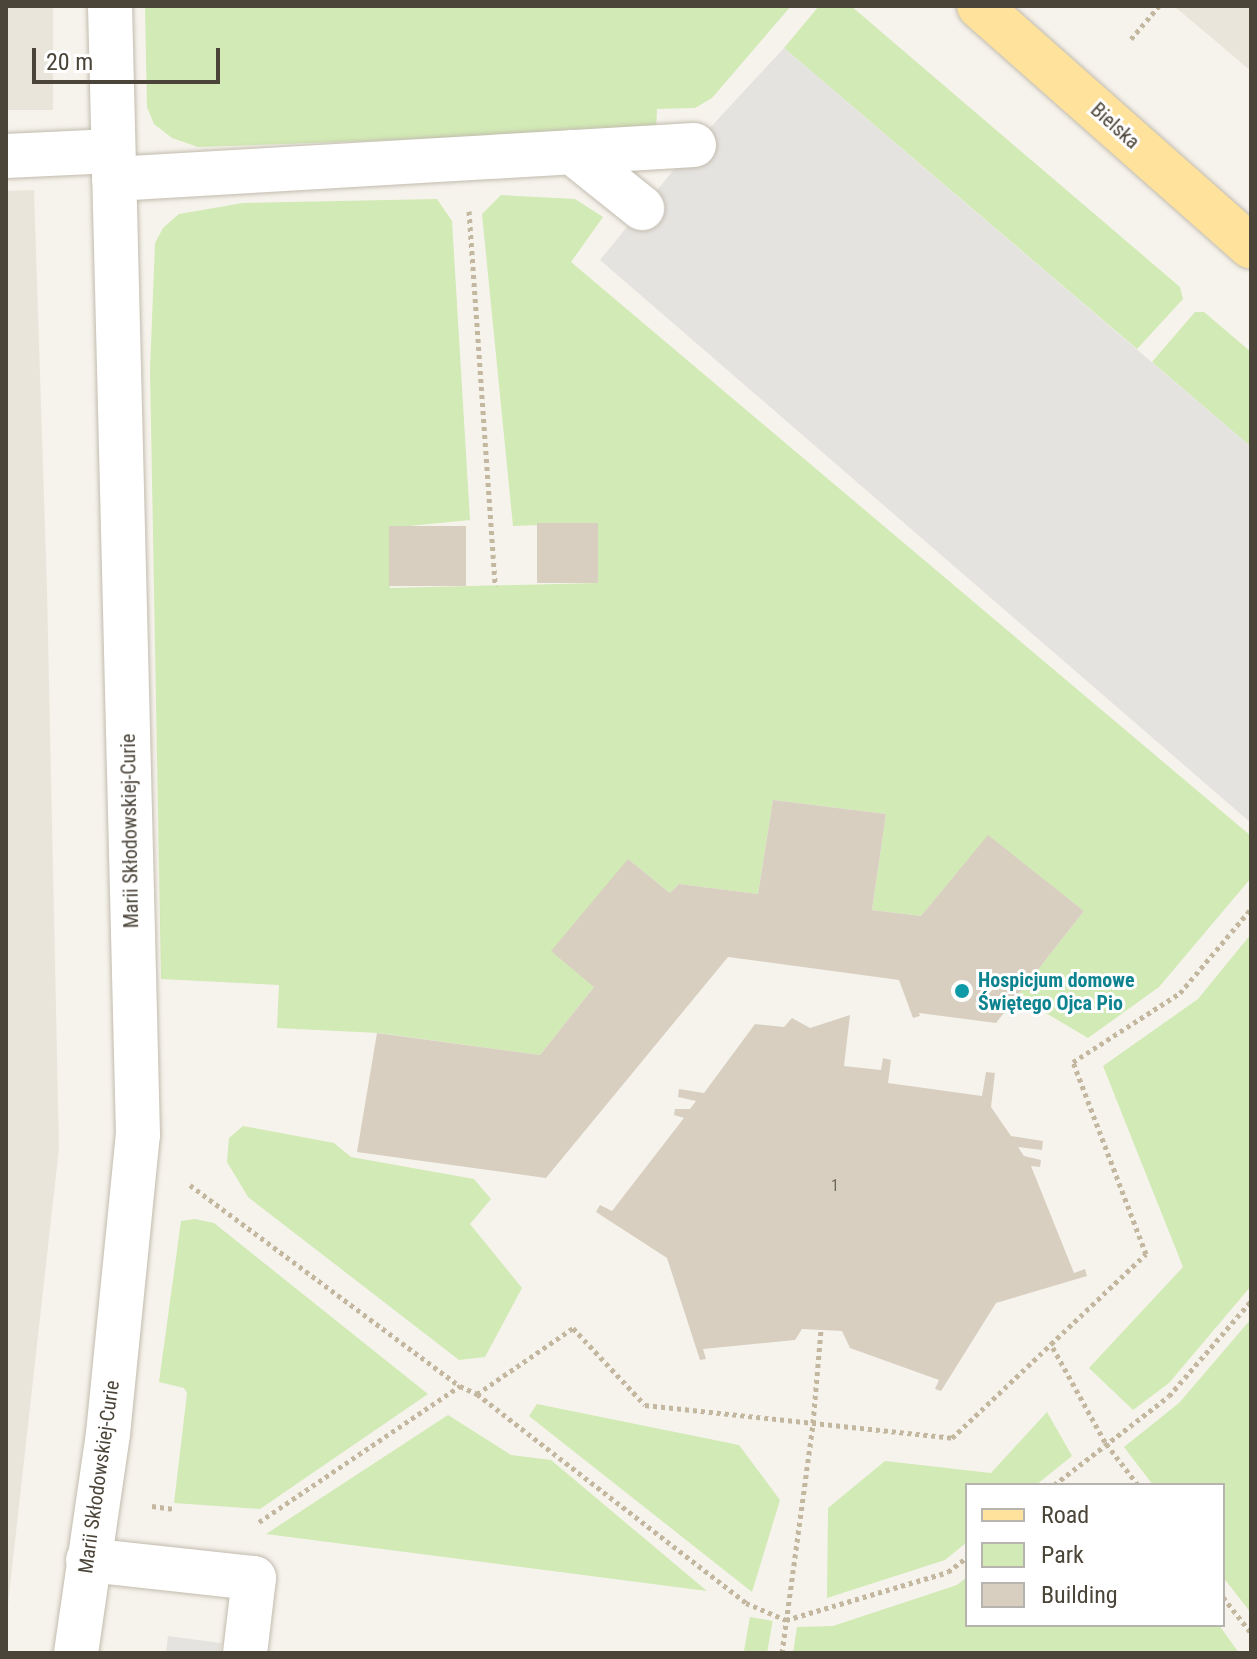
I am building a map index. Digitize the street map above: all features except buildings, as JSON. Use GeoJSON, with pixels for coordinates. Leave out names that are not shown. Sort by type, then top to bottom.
{"type":"FeatureCollection","features":[{"type":"Feature","properties":{"kind":"main road","name":"Bielska"},"geometry":{"type":"LineString","coordinates":[[979,6],[1251,247]]}},
{"type":"Feature","properties":{"kind":"street","name":"Marii Skłodowskiej-Curie"},"geometry":{"type":"LineString","coordinates":[[76,1653],[108,1434],[138,1135],[110,6]]}},
{"type":"Feature","properties":{"kind":"street"},"geometry":{"type":"LineString","coordinates":[[6,156],[113,165],[465,159],[694,145]]}},
{"type":"Feature","properties":{"kind":"street"},"geometry":{"type":"LineString","coordinates":[[572,152],[642,208]]}},
{"type":"Feature","properties":{"kind":"street"},"geometry":{"type":"LineString","coordinates":[[88,1560],[254,1578],[245,1653]]}},
{"type":"Feature","properties":{"kind":"path"},"geometry":{"type":"LineString","coordinates":[[1131,39],[1159,6]]}},
{"type":"Feature","properties":{"kind":"path"},"geometry":{"type":"LineString","coordinates":[[465,159],[495,586]]}},
{"type":"Feature","properties":{"kind":"path"},"geometry":{"type":"LineString","coordinates":[[477,1394],[573,1328],[645,1405],[952,1438],[1146,1254],[1073,1062],[1180,993],[1251,909]]}},
{"type":"Feature","properties":{"kind":"path"},"geometry":{"type":"LineString","coordinates":[[182,1193],[191,1185],[460,1386],[477,1394],[746,1603],[786,1620],[948,1572],[965,1559]]}},
{"type":"Feature","properties":{"kind":"path"},"geometry":{"type":"LineString","coordinates":[[1056,1483],[1105,1442],[1169,1396],[1251,1301]]}},
{"type":"Feature","properties":{"kind":"path"},"geometry":{"type":"LineString","coordinates":[[782,1653],[813,1423],[821,1330]]}},
{"type":"Feature","properties":{"kind":"path"},"geometry":{"type":"LineString","coordinates":[[1051,1344],[1105,1442],[1136,1483]]}},
{"type":"Feature","properties":{"kind":"path"},"geometry":{"type":"LineString","coordinates":[[243,1520],[259,1523],[460,1386]]}},
{"type":"Feature","properties":{"kind":"path"},"geometry":{"type":"LineString","coordinates":[[88,1560],[148,1505],[180,1510]]}},
{"type":"Feature","properties":{"kind":"path"},"geometry":{"type":"LineString","coordinates":[[1225,1600],[1251,1633]]}},
{"type":"Feature","properties":{"kind":"shaded area"},"geometry":{"type":"Polygon","coordinates":[[[6,6],[53,6],[53,110],[6,110],[6,6]]]}},
{"type":"Feature","properties":{"kind":"shaded area"},"geometry":{"type":"Polygon","coordinates":[[[1174,6],[1251,6],[1251,71],[1174,6]]]}},
{"type":"Feature","properties":{"kind":"shaded area"},"geometry":{"type":"Polygon","coordinates":[[[784,48],[1251,447],[1251,823],[600,260],[694,145],[784,48]]]}},
{"type":"Feature","properties":{"kind":"shaded area"},"geometry":{"type":"Polygon","coordinates":[[[34,190],[47,590],[59,1148],[6,1622],[6,191],[34,190]]]}},
{"type":"Feature","properties":{"kind":"shaded area"},"geometry":{"type":"Polygon","coordinates":[[[168,1636],[221,1643],[220,1653],[166,1653],[168,1636]]]}},
{"type":"Feature","properties":{"kind":"green space"},"geometry":{"type":"Polygon","coordinates":[[[145,6],[791,6],[712,98],[695,108],[657,109],[656,131],[198,147],[172,138],[154,124],[147,107],[145,6]]]}},
{"type":"Feature","properties":{"kind":"green space"},"geometry":{"type":"Polygon","coordinates":[[[819,6],[851,6],[1180,287],[1183,299],[1137,349],[784,48],[819,6]]]}},
{"type":"Feature","properties":{"kind":"green space"},"geometry":{"type":"Polygon","coordinates":[[[501,195],[575,199],[603,217],[571,262],[1251,836],[1251,878],[1159,987],[1088,1038],[1017,996],[1084,911],[988,836],[921,916],[872,910],[886,814],[773,800],[758,894],[679,884],[670,893],[628,859],[594,987],[540,1055],[379,1033],[277,1028],[279,985],[161,979],[150,369],[155,243],[163,228],[179,214],[243,203],[437,199],[452,221],[470,520],[389,528],[390,588],[598,583],[598,523],[513,526],[482,214],[501,195]]]}},
{"type":"Feature","properties":{"kind":"green space"},"geometry":{"type":"Polygon","coordinates":[[[1195,312],[1204,312],[1251,352],[1251,447],[1152,362],[1195,312]]]}},
{"type":"Feature","properties":{"kind":"green space"},"geometry":{"type":"Polygon","coordinates":[[[1251,934],[1251,1286],[1169,1383],[1133,1410],[1089,1368],[1183,1267],[1103,1066],[1198,999],[1251,934]]]}},
{"type":"Feature","properties":{"kind":"green space"},"geometry":{"type":"Polygon","coordinates":[[[243,1126],[334,1143],[351,1157],[474,1179],[491,1199],[470,1224],[522,1288],[485,1357],[459,1360],[248,1197],[227,1162],[229,1138],[243,1126]]]}},
{"type":"Feature","properties":{"kind":"green space"},"geometry":{"type":"Polygon","coordinates":[[[195,1219],[214,1223],[428,1394],[260,1509],[174,1503],[187,1393],[184,1388],[159,1382],[181,1221],[195,1219]]]}},
{"type":"Feature","properties":{"kind":"green space"},"geometry":{"type":"Polygon","coordinates":[[[1251,1319],[1251,1613],[1225,1580],[1225,1483],[1151,1483],[1124,1447],[1179,1403],[1251,1319]]]}},
{"type":"Feature","properties":{"kind":"green space"},"geometry":{"type":"Polygon","coordinates":[[[537,1404],[739,1445],[780,1500],[752,1592],[529,1416],[537,1404]]]}},
{"type":"Feature","properties":{"kind":"green space"},"geometry":{"type":"Polygon","coordinates":[[[1047,1412],[1072,1456],[1038,1483],[965,1483],[965,1544],[945,1560],[827,1598],[828,1508],[885,1461],[991,1473],[1047,1412]]]}},
{"type":"Feature","properties":{"kind":"green space"},"geometry":{"type":"Polygon","coordinates":[[[448,1415],[511,1455],[551,1460],[707,1591],[266,1534],[448,1415]]]}},
{"type":"Feature","properties":{"kind":"green space"},"geometry":{"type":"Polygon","coordinates":[[[965,1579],[965,1627],[1220,1627],[1239,1653],[793,1653],[797,1627],[833,1626],[957,1585],[965,1579]]]}},
{"type":"Feature","properties":{"kind":"green space"},"geometry":{"type":"Polygon","coordinates":[[[750,1617],[773,1621],[767,1653],[744,1652],[750,1617]]]}},
{"type":"Feature","properties":{"kind":"place","name":"Hospicjum domowe Świętego Ojca Pio"},"geometry":{"type":"Point","coordinates":[962,991]}}]}
